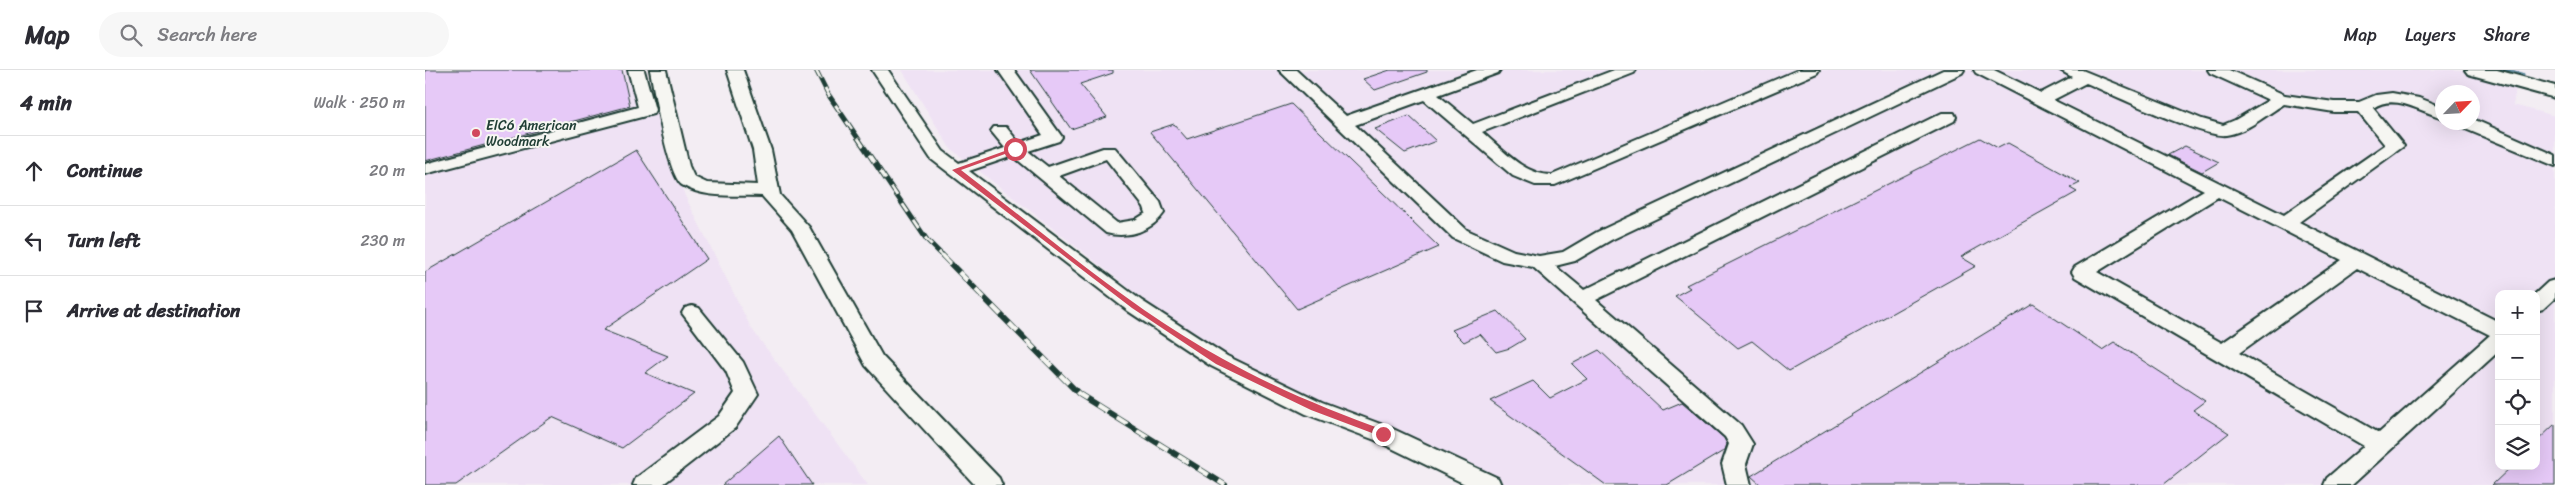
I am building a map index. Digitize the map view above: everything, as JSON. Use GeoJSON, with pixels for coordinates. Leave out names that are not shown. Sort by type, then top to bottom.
{"type":"FeatureCollection","features":[{"type":"Feature","properties":{"kind":"main road"},"geometry":{"type":"LineString","coordinates":[[2475,70],[2555,92]]}},
{"type":"Feature","properties":{"kind":"main road"},"geometry":{"type":"LineString","coordinates":[[2534,70],[2555,76]]}},
{"type":"Feature","properties":{"kind":"street"},"geometry":{"type":"LineString","coordinates":[[425,169],[647,110],[636,70]]}},
{"type":"Feature","properties":{"kind":"street"},"geometry":{"type":"LineString","coordinates":[[658,70],[680,166],[687,180],[704,188],[768,191]]}},
{"type":"Feature","properties":{"kind":"street"},"geometry":{"type":"LineString","coordinates":[[735,70],[762,150],[768,191],[772,198],[800,228],[874,360],[990,485]]}},
{"type":"Feature","properties":{"kind":"street"},"geometry":{"type":"LineString","coordinates":[[880,70],[894,94],[937,155],[1135,306],[1219,361],[1314,408],[1383,434],[1489,485]]}},
{"type":"Feature","properties":{"kind":"street"},"geometry":{"type":"LineString","coordinates":[[955,170],[1053,137],[1006,70]]}},
{"type":"Feature","properties":{"kind":"street"},"geometry":{"type":"LineString","coordinates":[[1287,70],[1460,234],[1509,257],[1539,262],[1568,257],[1603,236],[1956,70]]}},
{"type":"Feature","properties":{"kind":"street"},"geometry":{"type":"LineString","coordinates":[[1343,123],[1492,70]]}},
{"type":"Feature","properties":{"kind":"street"},"geometry":{"type":"LineString","coordinates":[[1470,131],[1628,70]]}},
{"type":"Feature","properties":{"kind":"street"},"geometry":{"type":"LineString","coordinates":[[1426,93],[1519,172],[1535,180],[1555,180],[1811,70]]}},
{"type":"Feature","properties":{"kind":"street"},"geometry":{"type":"LineString","coordinates":[[1981,70],[2495,329]]}},
{"type":"Feature","properties":{"kind":"street"},"geometry":{"type":"LineString","coordinates":[[2068,70],[2196,123],[2224,130],[2241,124],[2281,99]]}},
{"type":"Feature","properties":{"kind":"street"},"geometry":{"type":"LineString","coordinates":[[2216,70],[2281,99],[2334,107],[2363,107],[2371,100],[2387,96],[2418,103],[2435,110]]}},
{"type":"Feature","properties":{"kind":"street"},"geometry":{"type":"LineString","coordinates":[[2040,100],[2085,77]]}},
{"type":"Feature","properties":{"kind":"street"},"geometry":{"type":"LineString","coordinates":[[2285,223],[2395,146],[2363,107]]}},
{"type":"Feature","properties":{"kind":"street"},"geometry":{"type":"LineString","coordinates":[[1582,299],[1948,117]]}},
{"type":"Feature","properties":{"kind":"street"},"geometry":{"type":"LineString","coordinates":[[2480,129],[2555,161]]}},
{"type":"Feature","properties":{"kind":"street"},"geometry":{"type":"LineString","coordinates":[[1000,131],[1015,149],[1113,229],[1129,228],[1150,220],[1155,213],[1153,206],[1109,152],[1046,174]]}},
{"type":"Feature","properties":{"kind":"street"},"geometry":{"type":"LineString","coordinates":[[2218,189],[2082,272],[2381,445]]}},
{"type":"Feature","properties":{"kind":"street"},"geometry":{"type":"LineString","coordinates":[[2223,353],[2356,259]]}},
{"type":"Feature","properties":{"kind":"street"},"geometry":{"type":"LineString","coordinates":[[1539,262],[1733,431],[1741,444],[1735,456],[1733,472],[1739,485]]}},
{"type":"Feature","properties":{"kind":"street"},"geometry":{"type":"LineString","coordinates":[[2540,300],[2555,287]]}},
{"type":"Feature","properties":{"kind":"street"},"geometry":{"type":"LineString","coordinates":[[645,485],[727,422],[747,394],[735,368],[692,313]]}},
{"type":"Feature","properties":{"kind":"street"},"geometry":{"type":"LineString","coordinates":[[2337,485],[2495,343]]}},
{"type":"Feature","properties":{"kind":"shaded area"},"geometry":{"type":"Polygon","coordinates":[[[425,70],[646,70],[659,121],[685,196],[751,328],[868,485],[425,485],[425,70]]]}},
{"type":"Feature","properties":{"kind":"shaded area"},"geometry":{"type":"Polygon","coordinates":[[[902,70],[2519,70],[2513,105],[2555,116],[2555,485],[1475,485],[1221,360],[950,148],[902,70]]]}},
{"type":"Feature","properties":{"kind":"building","name":"EIC6 American Woodmark"},"geometry":{"type":"Polygon","coordinates":[[[425,70],[622,70],[630,106],[425,161],[425,70]]]}},
{"type":"Feature","properties":{"kind":"building"},"geometry":{"type":"Polygon","coordinates":[[[1030,70],[1113,70],[1113,73],[1080,84],[1107,117],[1071,129],[1030,70]]]}},
{"type":"Feature","properties":{"kind":"building"},"geometry":{"type":"Polygon","coordinates":[[[1390,70],[1427,70],[1427,72],[1375,90],[1363,79],[1390,70]]]}},
{"type":"Feature","properties":{"kind":"building"},"geometry":{"type":"Polygon","coordinates":[[[1291,104],[1439,247],[1297,309],[1150,132],[1174,124],[1187,139],[1291,104]]]}},
{"type":"Feature","properties":{"kind":"building"},"geometry":{"type":"Polygon","coordinates":[[[1409,116],[1436,141],[1405,153],[1375,129],[1409,116]]]}},
{"type":"Feature","properties":{"kind":"building"},"geometry":{"type":"Polygon","coordinates":[[[1980,138],[1998,148],[2008,143],[2080,183],[2070,188],[2077,192],[1961,257],[1976,266],[1789,371],[1752,341],[1738,348],[1675,296],[1690,288],[1686,285],[1980,138]]]}},
{"type":"Feature","properties":{"kind":"building"},"geometry":{"type":"Polygon","coordinates":[[[2185,146],[2219,162],[2202,172],[2168,155],[2185,146]]]}},
{"type":"Feature","properties":{"kind":"building"},"geometry":{"type":"Polygon","coordinates":[[[636,150],[707,259],[603,330],[668,356],[645,373],[694,394],[622,448],[552,417],[456,485],[425,485],[425,272],[636,150]]]}},
{"type":"Feature","properties":{"kind":"building"},"geometry":{"type":"Polygon","coordinates":[[[2033,304],[2102,350],[2114,342],[2205,401],[2193,410],[2229,433],[2163,485],[1761,485],[1751,476],[2033,304]]]}},
{"type":"Feature","properties":{"kind":"building"},"geometry":{"type":"Polygon","coordinates":[[[1498,311],[1525,339],[1510,348],[1496,352],[1480,334],[1464,342],[1452,330],[1498,311]]]}},
{"type":"Feature","properties":{"kind":"building"},"geometry":{"type":"Polygon","coordinates":[[[1599,350],[1663,410],[1682,402],[1724,438],[1727,444],[1725,450],[1667,485],[1606,485],[1490,401],[1533,381],[1550,398],[1587,379],[1572,364],[1599,350]]]}},
{"type":"Feature","properties":{"kind":"building"},"geometry":{"type":"Polygon","coordinates":[[[2555,424],[2555,485],[2492,485],[2508,470],[2540,470],[2540,438],[2555,424]]]}},
{"type":"Feature","properties":{"kind":"building"},"geometry":{"type":"Polygon","coordinates":[[[779,436],[812,485],[722,485],[779,436]]]}},
{"type":"Feature","properties":{"kind":"waterway"},"geometry":{"type":"LineString","coordinates":[[2502,70],[2522,75]]}},
{"type":"Feature","properties":{"kind":"railway"},"geometry":{"type":"LineString","coordinates":[[816,70],[828,94],[927,240],[942,255]]}},
{"type":"Feature","properties":{"kind":"railway"},"geometry":{"type":"LineString","coordinates":[[942,255],[1079,394],[1225,485]]}},
{"type":"Feature","properties":{"kind":"place","name":"EIC6 American Woodmark"},"geometry":{"type":"Point","coordinates":[476,133]}},
{"type":"Feature","properties":{"kind":"route"},"geometry":{"type":"LineString","coordinates":[[1015,149],[955,170],[1135,306],[1219,361],[1314,408],[1383,434]]}}]}
